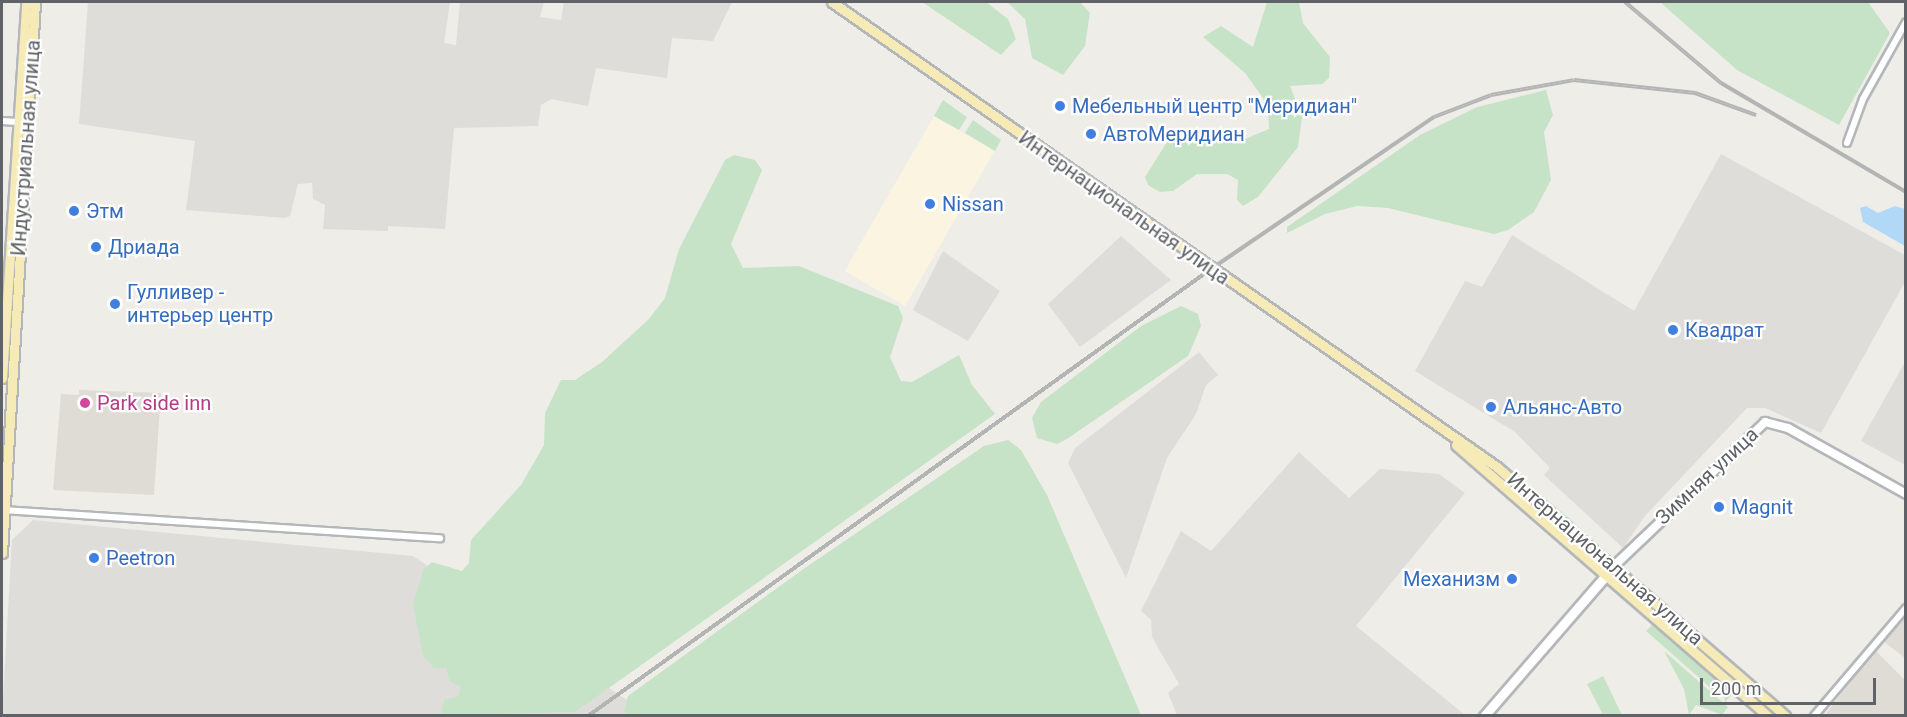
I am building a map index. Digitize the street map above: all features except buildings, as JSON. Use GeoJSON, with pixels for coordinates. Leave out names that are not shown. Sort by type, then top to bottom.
{"type":"FeatureCollection","features":[{"type":"Feature","properties":{"kind":"main road","name":"Индустриальная улица"},"geometry":{"type":"LineString","coordinates":[[2,378],[26,2]]}},
{"type":"Feature","properties":{"kind":"main road","name":"Индустриальная улица"},"geometry":{"type":"LineString","coordinates":[[2,554],[35,2]]}},
{"type":"Feature","properties":{"kind":"main road","name":"Интернациональная улица"},"geometry":{"type":"LineString","coordinates":[[832,2],[1513,479],[1785,716]]}},
{"type":"Feature","properties":{"kind":"main road","name":"Интернациональная улица"},"geometry":{"type":"LineString","coordinates":[[1417,413],[1768,716]]}},
{"type":"Feature","properties":{"kind":"main road"},"geometry":{"type":"LineString","coordinates":[[1484,716],[1614,566]]}},
{"type":"Feature","properties":{"kind":"main road"},"geometry":{"type":"LineString","coordinates":[[1692,649],[1699,640]]}},
{"type":"Feature","properties":{"kind":"street"},"geometry":{"type":"LineString","coordinates":[[1847,143],[1863,99],[1905,22]]}},
{"type":"Feature","properties":{"kind":"street"},"geometry":{"type":"LineString","coordinates":[[2,121],[18,122]]}},
{"type":"Feature","properties":{"kind":"street","name":"Зимняя улица"},"geometry":{"type":"LineString","coordinates":[[1614,566],[1765,422],[1788,428],[1905,494]]}},
{"type":"Feature","properties":{"kind":"street"},"geometry":{"type":"LineString","coordinates":[[3,510],[441,538]]}},
{"type":"Feature","properties":{"kind":"street"},"geometry":{"type":"LineString","coordinates":[[1814,716],[1905,608]]}},
{"type":"Feature","properties":{"kind":"shaded area"},"geometry":{"type":"Polygon","coordinates":[[[88,2],[450,2],[444,43],[456,45],[460,2],[544,2],[540,17],[561,20],[564,2],[732,2],[713,41],[672,38],[667,78],[596,68],[588,106],[551,99],[541,105],[538,126],[454,128],[445,229],[388,226],[388,231],[323,229],[325,205],[313,199],[312,183],[298,184],[290,216],[285,218],[186,210],[195,141],[79,124],[88,2]]]}},
{"type":"Feature","properties":{"kind":"shaded area"},"geometry":{"type":"Polygon","coordinates":[[[934,116],[995,151],[905,306],[844,271],[934,116]]]}},
{"type":"Feature","properties":{"kind":"shaded area"},"geometry":{"type":"Polygon","coordinates":[[[1721,154],[1905,255],[1905,282],[1821,433],[1765,408],[1747,408],[1645,516],[1623,548],[1544,475],[1550,468],[1515,432],[1415,371],[1465,281],[1482,287],[1512,235],[1634,311],[1721,154]]]}},
{"type":"Feature","properties":{"kind":"shaded area"},"geometry":{"type":"Polygon","coordinates":[[[1121,236],[1171,280],[1080,347],[1048,304],[1121,236]]]}},
{"type":"Feature","properties":{"kind":"shaded area"},"geometry":{"type":"Polygon","coordinates":[[[943,251],[1000,291],[968,341],[913,310],[943,251]]]}},
{"type":"Feature","properties":{"kind":"shaded area"},"geometry":{"type":"Polygon","coordinates":[[[1199,352],[1218,375],[1206,385],[1196,414],[1167,458],[1126,578],[1068,463],[1075,448],[1199,352]]]}},
{"type":"Feature","properties":{"kind":"shaded area"},"geometry":{"type":"Polygon","coordinates":[[[1905,362],[1905,465],[1861,441],[1905,362]]]}},
{"type":"Feature","properties":{"kind":"shaded area"},"geometry":{"type":"Polygon","coordinates":[[[79,390],[161,393],[154,495],[53,490],[61,394],[79,395],[79,390]]]}},
{"type":"Feature","properties":{"kind":"shaded area"},"geometry":{"type":"Polygon","coordinates":[[[1299,452],[1349,498],[1380,469],[1439,474],[1465,493],[1356,626],[1465,715],[1177,715],[1168,693],[1179,684],[1152,637],[1151,620],[1141,611],[1181,531],[1211,551],[1299,452]]]}},
{"type":"Feature","properties":{"kind":"shaded area"},"geometry":{"type":"Polygon","coordinates":[[[33,520],[413,556],[649,715],[2,716],[12,540],[33,520]]]}},
{"type":"Feature","properties":{"kind":"shaded area"},"geometry":{"type":"Polygon","coordinates":[[[1905,615],[1905,658],[1883,641],[1905,615]]]}},
{"type":"Feature","properties":{"kind":"shaded area"},"geometry":{"type":"Polygon","coordinates":[[[1875,650],[1905,680],[1905,715],[1824,716],[1875,650]]]}},
{"type":"Feature","properties":{"kind":"green space"},"geometry":{"type":"Polygon","coordinates":[[[922,2],[986,2],[1008,19],[1016,39],[1001,55],[922,2]]]}},
{"type":"Feature","properties":{"kind":"green space"},"geometry":{"type":"Polygon","coordinates":[[[1007,2],[1080,2],[1090,13],[1085,46],[1063,75],[1032,58],[1025,19],[1007,2]]]}},
{"type":"Feature","properties":{"kind":"green space"},"geometry":{"type":"Polygon","coordinates":[[[1267,2],[1299,2],[1303,23],[1330,57],[1329,78],[1322,84],[1290,86],[1302,117],[1298,147],[1258,197],[1243,206],[1237,200],[1238,180],[1227,174],[1197,174],[1173,191],[1160,192],[1148,185],[1145,177],[1169,139],[1240,141],[1269,129],[1268,105],[1245,73],[1203,37],[1221,26],[1253,47],[1267,2]]]}},
{"type":"Feature","properties":{"kind":"green space"},"geometry":{"type":"Polygon","coordinates":[[[1660,2],[1868,2],[1890,33],[1839,125],[1737,70],[1660,2]]]}},
{"type":"Feature","properties":{"kind":"green space"},"geometry":{"type":"Polygon","coordinates":[[[1546,90],[1553,115],[1544,132],[1551,180],[1534,212],[1508,230],[1494,234],[1388,208],[1357,206],[1325,214],[1287,233],[1287,227],[1420,135],[1477,107],[1546,90]]]}},
{"type":"Feature","properties":{"kind":"green space"},"geometry":{"type":"Polygon","coordinates":[[[943,100],[967,117],[959,130],[934,116],[943,100]]]}},
{"type":"Feature","properties":{"kind":"green space"},"geometry":{"type":"Polygon","coordinates":[[[973,120],[1001,140],[995,151],[965,133],[973,120]]]}},
{"type":"Feature","properties":{"kind":"green space"},"geometry":{"type":"Polygon","coordinates":[[[734,155],[755,160],[762,170],[731,244],[743,268],[799,266],[898,306],[903,318],[890,357],[901,381],[912,382],[959,355],[972,385],[995,414],[575,712],[441,715],[444,700],[458,696],[461,687],[450,682],[446,668],[434,668],[423,656],[413,604],[424,569],[432,562],[462,571],[469,563],[471,540],[521,485],[544,445],[545,413],[561,380],[575,380],[602,362],[649,319],[665,298],[679,249],[725,160],[734,155]]]}},
{"type":"Feature","properties":{"kind":"green space"},"geometry":{"type":"Polygon","coordinates":[[[1181,306],[1198,314],[1201,326],[1188,356],[1067,439],[1057,444],[1037,438],[1032,418],[1041,402],[1141,326],[1181,306]]]}},
{"type":"Feature","properties":{"kind":"green space"},"geometry":{"type":"Polygon","coordinates":[[[1467,437],[1499,460],[1569,518],[1598,547],[1467,437]]]}},
{"type":"Feature","properties":{"kind":"green space"},"geometry":{"type":"Polygon","coordinates":[[[1008,440],[1021,450],[1047,495],[1141,715],[629,716],[624,711],[628,696],[802,570],[984,446],[1008,440]]]}},
{"type":"Feature","properties":{"kind":"green space"},"geometry":{"type":"Polygon","coordinates":[[[1653,624],[1735,691],[1725,702],[1724,695],[1721,697],[1646,631],[1653,624]]]}},
{"type":"Feature","properties":{"kind":"green space"},"geometry":{"type":"Polygon","coordinates":[[[1664,651],[1728,707],[1722,715],[1696,705],[1689,715],[1684,689],[1664,651]]]}},
{"type":"Feature","properties":{"kind":"green space"},"geometry":{"type":"Polygon","coordinates":[[[1603,676],[1622,715],[1603,715],[1587,684],[1603,676]]]}},
{"type":"Feature","properties":{"kind":"water"},"geometry":{"type":"Polygon","coordinates":[[[1866,206],[1878,213],[1895,206],[1905,209],[1905,246],[1863,222],[1860,208],[1866,206]]]}},
{"type":"Feature","properties":{"kind":"railway"},"geometry":{"type":"LineString","coordinates":[[1625,2],[1721,83],[1906,192]]}},
{"type":"Feature","properties":{"kind":"railway"},"geometry":{"type":"LineString","coordinates":[[588,716],[1211,269],[1434,117],[1491,95],[1574,80],[1695,93],[1756,115]]}},
{"type":"Feature","properties":{"kind":"place","name":"Мебельный центр \"Меридиан\""},"geometry":{"type":"Point","coordinates":[1060,106]}},
{"type":"Feature","properties":{"kind":"place","name":"АвтоМеридиан"},"geometry":{"type":"Point","coordinates":[1091,134]}},
{"type":"Feature","properties":{"kind":"place","name":"Nissan"},"geometry":{"type":"Point","coordinates":[930,204]}},
{"type":"Feature","properties":{"kind":"place","name":"Этм"},"geometry":{"type":"Point","coordinates":[74,211]}},
{"type":"Feature","properties":{"kind":"place","name":"Дриада"},"geometry":{"type":"Point","coordinates":[96,247]}},
{"type":"Feature","properties":{"kind":"place","name":"Гулливер - интерьер центр"},"geometry":{"type":"Point","coordinates":[115,304]}},
{"type":"Feature","properties":{"kind":"place","name":"Квадрат"},"geometry":{"type":"Point","coordinates":[1673,330]}},
{"type":"Feature","properties":{"kind":"place","name":"Park side inn"},"geometry":{"type":"Point","coordinates":[85,403]}},
{"type":"Feature","properties":{"kind":"place","name":"Альянс-Авто"},"geometry":{"type":"Point","coordinates":[1491,407]}},
{"type":"Feature","properties":{"kind":"place","name":"Magnit"},"geometry":{"type":"Point","coordinates":[1719,507]}},
{"type":"Feature","properties":{"kind":"place","name":"Peetron"},"geometry":{"type":"Point","coordinates":[94,558]}},
{"type":"Feature","properties":{"kind":"place","name":"Механизм"},"geometry":{"type":"Point","coordinates":[1512,579]}}]}
